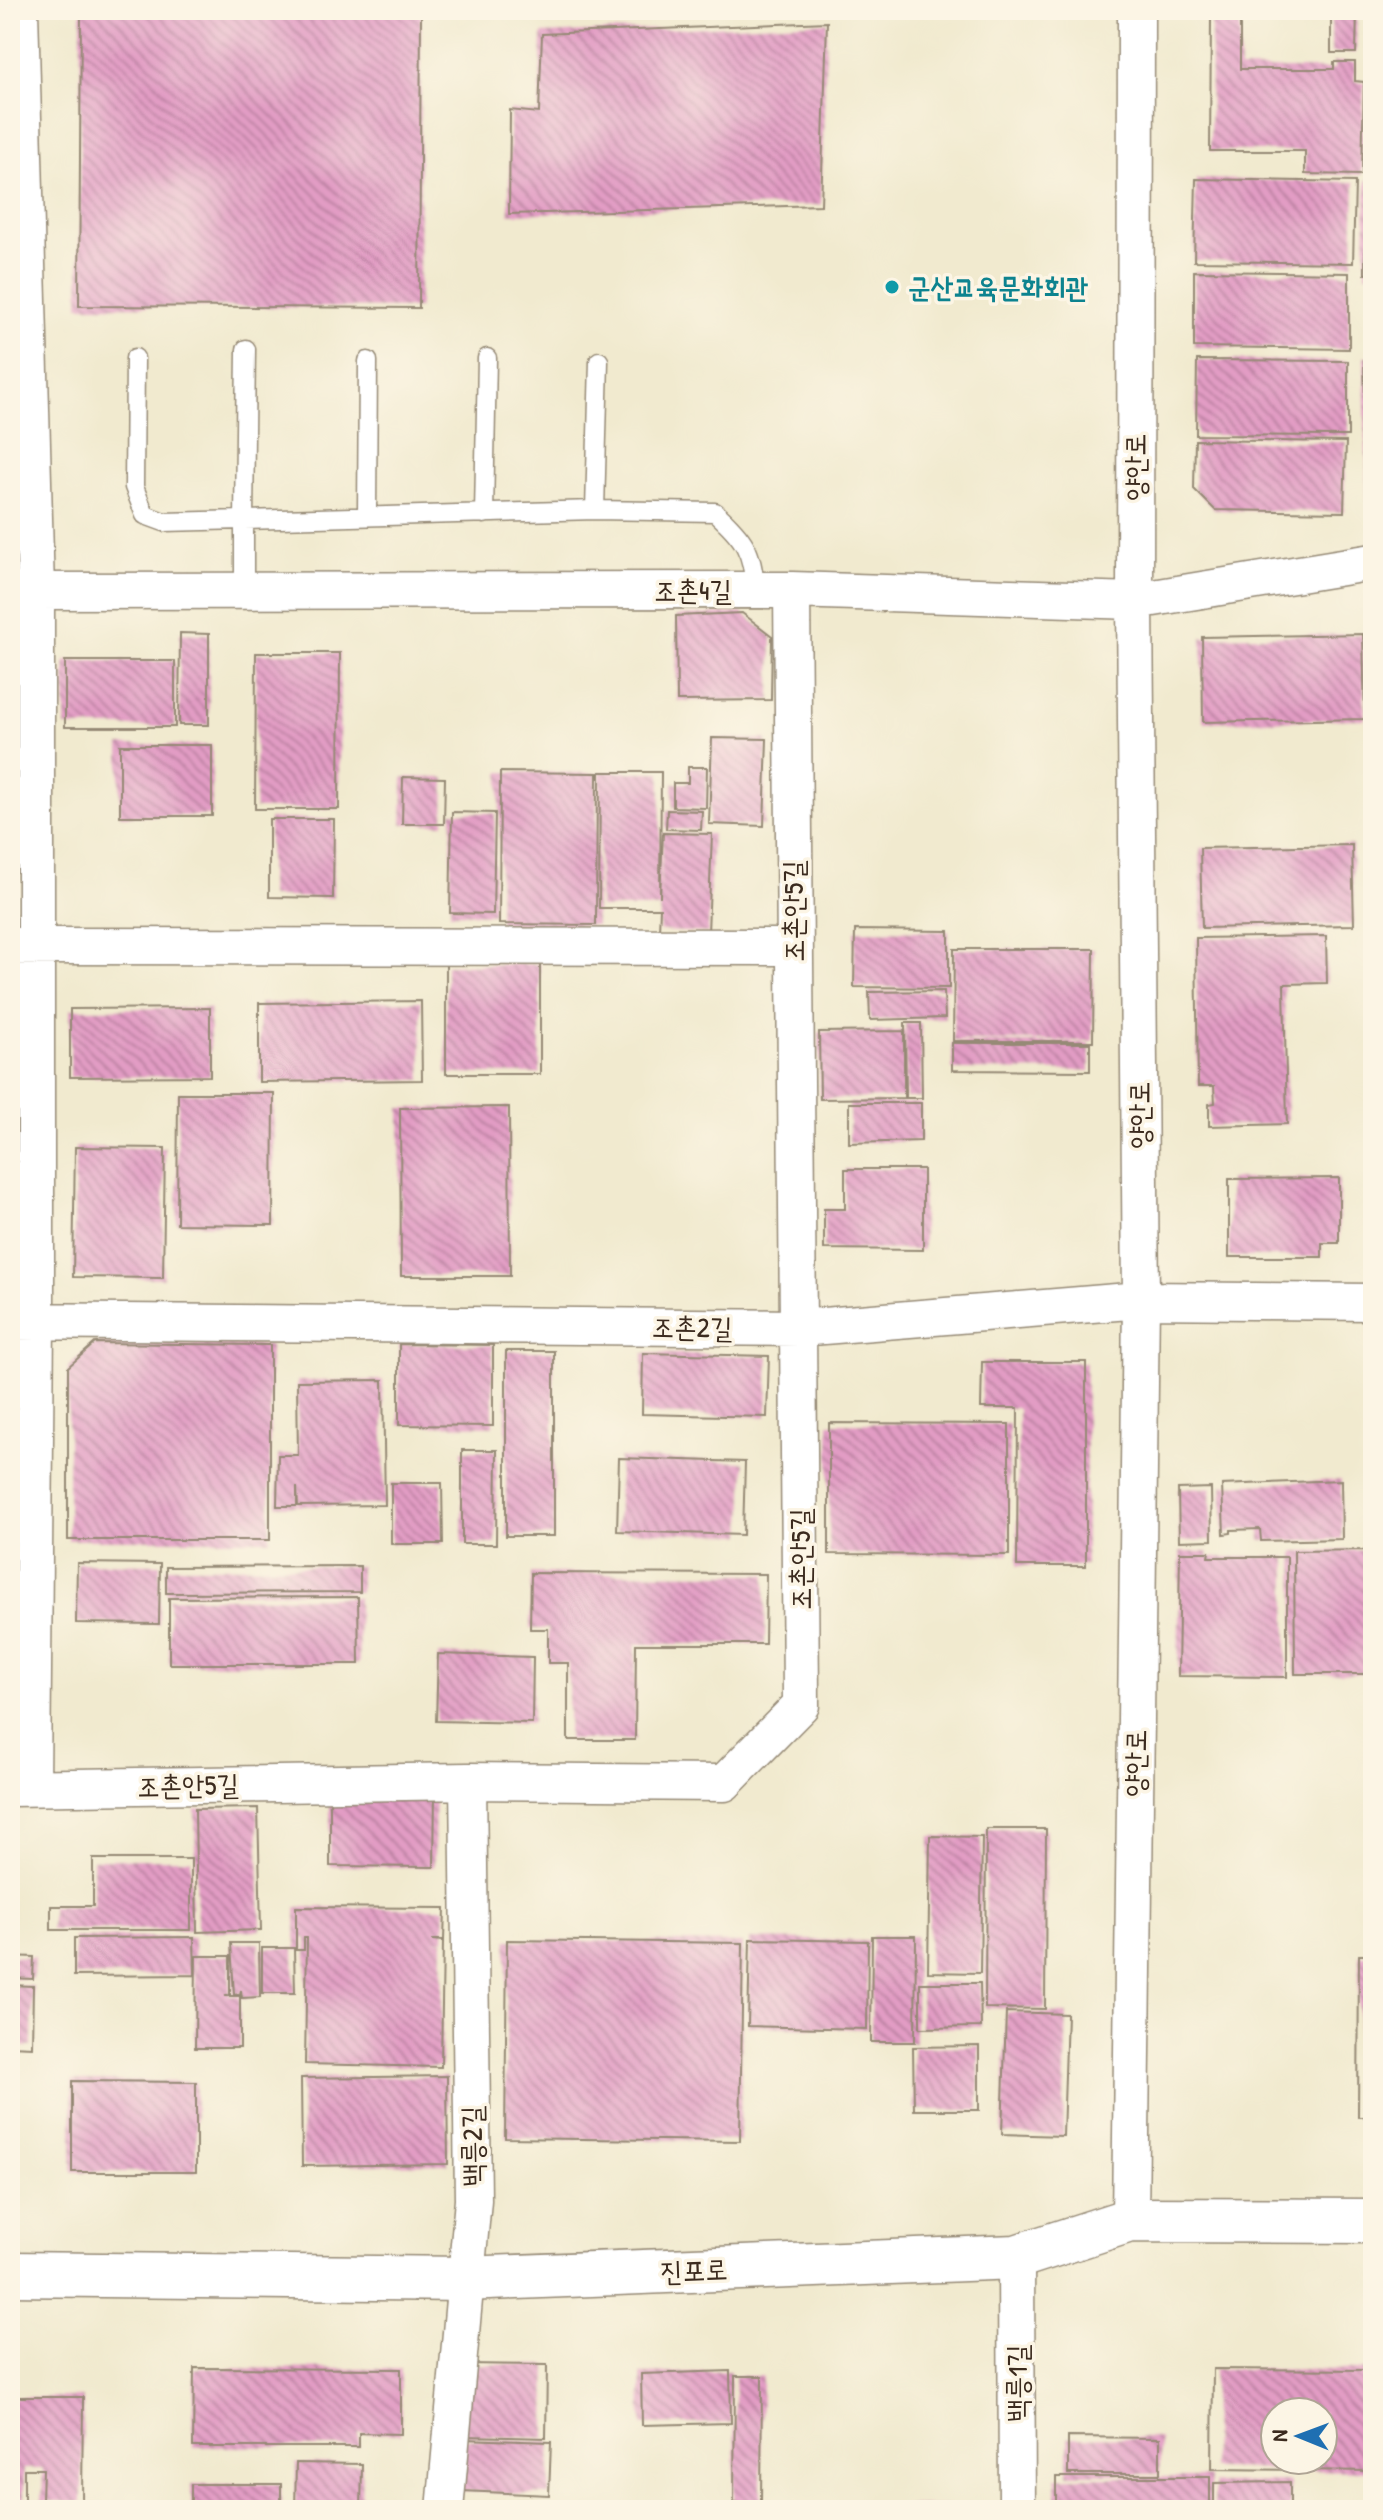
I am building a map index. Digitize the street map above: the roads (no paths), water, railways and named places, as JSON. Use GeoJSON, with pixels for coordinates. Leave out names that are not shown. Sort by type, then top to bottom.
{"type":"FeatureCollection","features":[{"type":"Feature","properties":{"kind":"street"},"geometry":{"type":"LineString","coordinates":[[20,10],[18,213],[23,591],[21,1788]]}},
{"type":"Feature","properties":{"kind":"street","name":"양안로"},"geometry":{"type":"LineString","coordinates":[[1130,2220],[1141,1300],[1135,601],[1136,10]]}},
{"type":"Feature","properties":{"kind":"street","name":"조촌4길"},"geometry":{"type":"LineString","coordinates":[[23,591],[792,590],[1135,601],[1373,562]]}},
{"type":"Feature","properties":{"kind":"street","name":"조촌안5길"},"geometry":{"type":"LineString","coordinates":[[21,1788],[468,1781],[724,1783],[801,1705],[792,590]]}},
{"type":"Feature","properties":{"kind":"street"},"geometry":{"type":"LineString","coordinates":[[22,946],[793,947]]}},
{"type":"Feature","properties":{"kind":"street","name":"조촌2길"},"geometry":{"type":"LineString","coordinates":[[23,1321],[799,1328],[1141,1300],[1373,1302]]}},
{"type":"Feature","properties":{"kind":"street","name":"백릉2길"},"geometry":{"type":"LineString","coordinates":[[445,2510],[473,2200],[468,1781]]}},
{"type":"Feature","properties":{"kind":"street","name":"진포로"},"geometry":{"type":"LineString","coordinates":[[10,2274],[465,2279],[1016,2257],[1130,2220],[1373,2221]]}},
{"type":"Feature","properties":{"kind":"street","name":"백릉1길"},"geometry":{"type":"LineString","coordinates":[[1016,2257],[1017,2510]]}},
{"type":"Feature","properties":{"kind":"lane"},"geometry":{"type":"LineString","coordinates":[[244,591],[246,349]]}},
{"type":"Feature","properties":{"kind":"lane"},"geometry":{"type":"LineString","coordinates":[[135,358],[134,487],[145,515],[164,522],[595,510],[715,512],[736,531],[754,562],[755,590]]}},
{"type":"Feature","properties":{"kind":"lane"},"geometry":{"type":"LineString","coordinates":[[484,514],[487,358]]}},
{"type":"Feature","properties":{"kind":"lane"},"geometry":{"type":"LineString","coordinates":[[367,515],[368,361]]}},
{"type":"Feature","properties":{"kind":"lane"},"geometry":{"type":"LineString","coordinates":[[595,510],[599,361]]}},
{"type":"Feature","properties":{"kind":"place","name":"군산교육문화회관"},"geometry":{"type":"Point","coordinates":[892,287]}}]}
